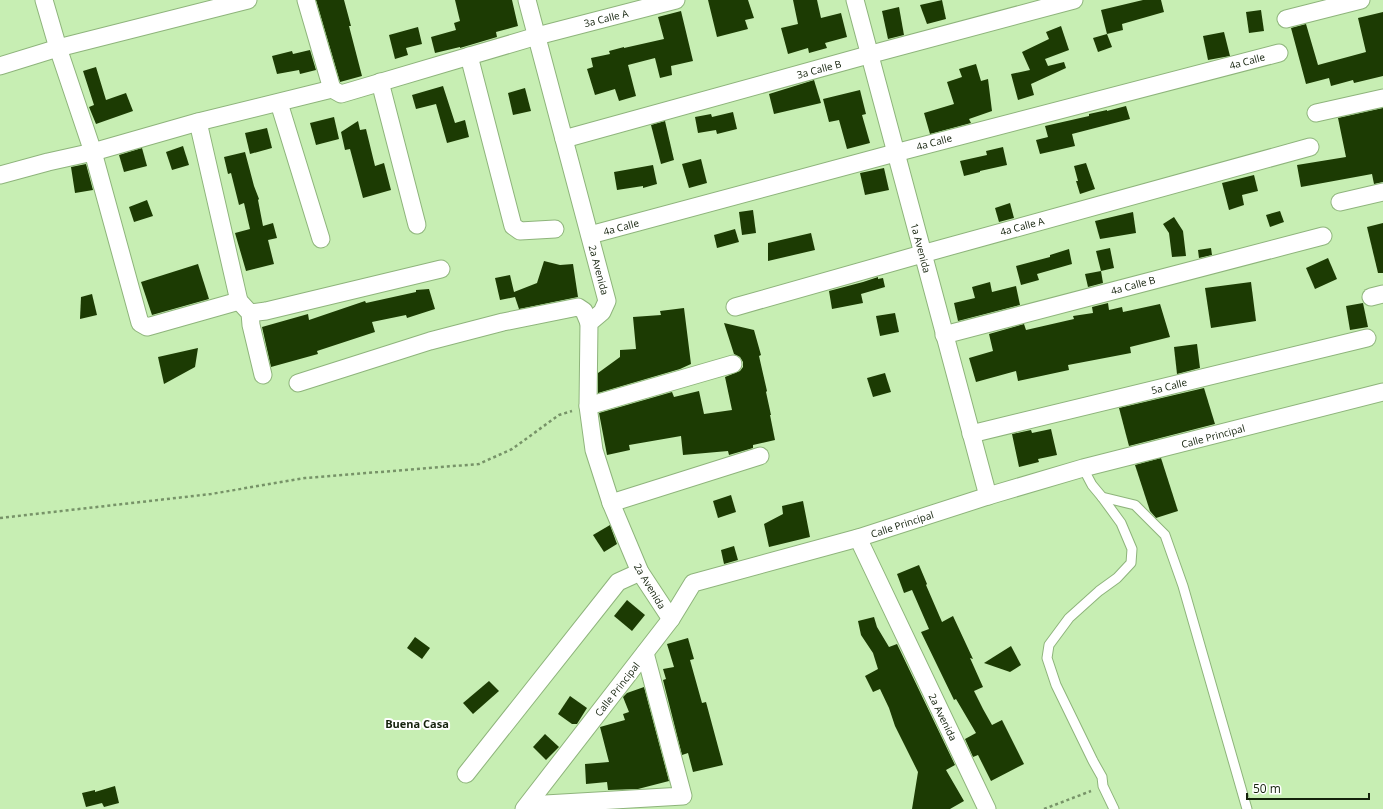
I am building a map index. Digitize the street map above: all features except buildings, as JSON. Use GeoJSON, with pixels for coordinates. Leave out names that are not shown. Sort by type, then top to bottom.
{"type":"FeatureCollection","features":[{"type":"Feature","properties":{"kind":"street"},"geometry":{"type":"LineString","coordinates":[[44,0],[58,48],[93,152],[140,323],[147,326],[245,307],[266,311],[441,269]]}},
{"type":"Feature","properties":{"kind":"street"},"geometry":{"type":"LineString","coordinates":[[0,66],[58,48],[248,0]]}},
{"type":"Feature","properties":{"kind":"street"},"geometry":{"type":"LineString","coordinates":[[0,175],[93,152],[198,122],[332,89],[306,0]]}},
{"type":"Feature","properties":{"kind":"street","name":"2a Avenida"},"geometry":{"type":"LineString","coordinates":[[527,0],[607,300],[602,312],[589,323],[588,406],[594,450],[611,503],[640,572],[671,619]]}},
{"type":"Feature","properties":{"kind":"street","name":"3a Calle A"},"geometry":{"type":"LineString","coordinates":[[332,89],[341,94],[536,36],[676,0]]}},
{"type":"Feature","properties":{"kind":"street","name":"1a Avenida"},"geometry":{"type":"LineString","coordinates":[[854,0],[988,496]]}},
{"type":"Feature","properties":{"kind":"street","name":"3a Calle B"},"geometry":{"type":"LineString","coordinates":[[564,140],[868,55],[1074,0]]}},
{"type":"Feature","properties":{"kind":"street"},"geometry":{"type":"LineString","coordinates":[[1286,19],[1361,0]]}},
{"type":"Feature","properties":{"kind":"street","name":"4a Calle"},"geometry":{"type":"LineString","coordinates":[[590,235],[895,153],[1279,53]]}},
{"type":"Feature","properties":{"kind":"street"},"geometry":{"type":"LineString","coordinates":[[469,56],[513,226],[520,231],[555,229]]}},
{"type":"Feature","properties":{"kind":"street"},"geometry":{"type":"LineString","coordinates":[[380,82],[417,226]]}},
{"type":"Feature","properties":{"kind":"street"},"geometry":{"type":"LineString","coordinates":[[1316,113],[1383,98]]}},
{"type":"Feature","properties":{"kind":"street"},"geometry":{"type":"LineString","coordinates":[[279,102],[321,239]]}},
{"type":"Feature","properties":{"kind":"street"},"geometry":{"type":"LineString","coordinates":[[198,122],[263,374]]}},
{"type":"Feature","properties":{"kind":"street","name":"4a Calle A"},"geometry":{"type":"LineString","coordinates":[[735,307],[1310,147]]}},
{"type":"Feature","properties":{"kind":"street"},"geometry":{"type":"LineString","coordinates":[[1340,202],[1383,192]]}},
{"type":"Feature","properties":{"kind":"street","name":"4a Calle B"},"geometry":{"type":"LineString","coordinates":[[944,335],[1323,236]]}},
{"type":"Feature","properties":{"kind":"street"},"geometry":{"type":"LineString","coordinates":[[298,383],[430,341],[503,322],[578,307],[584,311],[589,323]]}},
{"type":"Feature","properties":{"kind":"street","name":"5a Calle"},"geometry":{"type":"LineString","coordinates":[[971,434],[1367,338]]}},
{"type":"Feature","properties":{"kind":"street"},"geometry":{"type":"LineString","coordinates":[[588,406],[733,364]]}},
{"type":"Feature","properties":{"kind":"street","name":"Calle Principal"},"geometry":{"type":"LineString","coordinates":[[526,807],[671,619],[693,584],[858,538],[988,496],[1083,468],[1383,392]]}},
{"type":"Feature","properties":{"kind":"street"},"geometry":{"type":"LineString","coordinates":[[611,503],[760,456]]}},
{"type":"Feature","properties":{"kind":"street","name":"2a Avenida"},"geometry":{"type":"LineString","coordinates":[[858,538],[987,809]]}},
{"type":"Feature","properties":{"kind":"street"},"geometry":{"type":"LineString","coordinates":[[466,774],[618,582],[640,572]]}},
{"type":"Feature","properties":{"kind":"street"},"geometry":{"type":"LineString","coordinates":[[526,807],[683,796],[645,653]]}},
{"type":"Feature","properties":{"kind":"lane"},"geometry":{"type":"LineString","coordinates":[[1083,468],[1092,485],[1121,524],[1132,549],[1131,563],[1117,578],[1070,618],[1049,645],[1047,658],[1056,685],[1102,777],[1103,786],[1114,809]]}},
{"type":"Feature","properties":{"kind":"lane"},"geometry":{"type":"LineString","coordinates":[[1102,497],[1135,505],[1165,535],[1183,586],[1247,809]]}},
{"type":"Feature","properties":{"kind":"path"},"geometry":{"type":"LineString","coordinates":[[0,518],[211,494],[305,478],[479,464],[512,449],[560,415],[588,406]]}},
{"type":"Feature","properties":{"kind":"path"},"geometry":{"type":"LineString","coordinates":[[1044,809],[1103,786]]}},
{"type":"Feature","properties":{"kind":"district","name":"Buena Casa"},"geometry":{"type":"Point","coordinates":[417,723]}}]}
